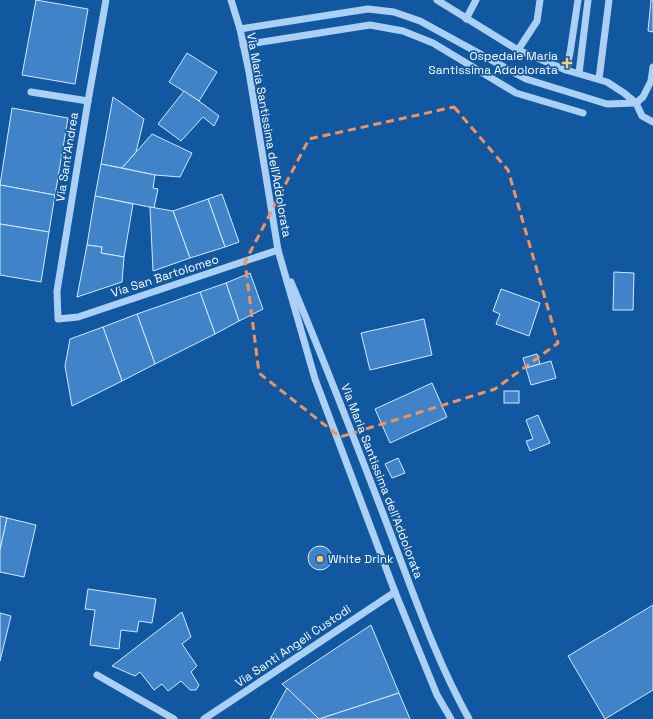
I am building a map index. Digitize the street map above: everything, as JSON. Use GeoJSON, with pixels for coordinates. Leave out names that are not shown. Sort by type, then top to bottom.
{"type":"FeatureCollection","features":[{"type":"Feature","properties":{"kind":"street","name":"Via Sant'Andrea"},"geometry":{"type":"LineString","coordinates":[[58,319],[57,291],[106,0]]}},
{"type":"Feature","properties":{"kind":"street","name":"Via Maria Santissima dell'Addolorata"},"geometry":{"type":"LineString","coordinates":[[231,0],[240,29],[249,72],[278,250],[315,379],[395,592],[437,695],[451,719]]}},
{"type":"Feature","properties":{"kind":"street"},"geometry":{"type":"LineString","coordinates":[[437,0],[518,50],[566,70],[607,82],[636,103],[642,116],[653,122]]}},
{"type":"Feature","properties":{"kind":"street"},"geometry":{"type":"LineString","coordinates":[[466,19],[476,0]]}},
{"type":"Feature","properties":{"kind":"street"},"geometry":{"type":"LineString","coordinates":[[518,50],[537,21],[540,0]]}},
{"type":"Feature","properties":{"kind":"street"},"geometry":{"type":"LineString","coordinates":[[566,70],[578,0]]}},
{"type":"Feature","properties":{"kind":"street"},"geometry":{"type":"LineString","coordinates":[[579,73],[588,0]]}},
{"type":"Feature","properties":{"kind":"street"},"geometry":{"type":"LineString","coordinates":[[599,79],[609,0]]}},
{"type":"Feature","properties":{"kind":"street"},"geometry":{"type":"LineString","coordinates":[[240,29],[368,9],[394,12],[420,21],[526,80],[607,104],[636,103],[642,97],[651,81],[653,67]]}},
{"type":"Feature","properties":{"kind":"street"},"geometry":{"type":"LineString","coordinates":[[243,45],[370,25],[383,26],[402,31],[433,43],[516,93],[583,113]]}},
{"type":"Feature","properties":{"kind":"street"},"geometry":{"type":"LineString","coordinates":[[31,92],[88,101]]}},
{"type":"Feature","properties":{"kind":"street","name":"Via Maria Santissima dell'Addolorata"},"geometry":{"type":"LineString","coordinates":[[278,250],[330,376],[451,688],[469,719]]}},
{"type":"Feature","properties":{"kind":"street","name":"Via San Bartolomeo"},"geometry":{"type":"LineString","coordinates":[[58,319],[78,317],[278,250]]}},
{"type":"Feature","properties":{"kind":"street","name":"Via Santi Angeli Custodi"},"geometry":{"type":"LineString","coordinates":[[204,719],[395,592]]}},
{"type":"Feature","properties":{"kind":"street"},"geometry":{"type":"LineString","coordinates":[[97,674],[174,719]]}},
{"type":"Feature","properties":{"kind":"highlighted area"},"geometry":{"type":"Polygon","coordinates":[[[454,107],[508,170],[558,343],[495,389],[340,437],[259,373],[245,262],[309,139],[454,107]]]}},
{"type":"Feature","properties":{"kind":"building"},"geometry":{"type":"Polygon","coordinates":[[[36,0],[88,9],[75,84],[22,75],[36,0]]]}},
{"type":"Feature","properties":{"kind":"building"},"geometry":{"type":"Polygon","coordinates":[[[651,0],[653,0],[653,32],[648,31],[651,0]]]}},
{"type":"Feature","properties":{"kind":"building"},"geometry":{"type":"Polygon","coordinates":[[[187,53],[217,72],[199,101],[169,82],[187,53]]]}},
{"type":"Feature","properties":{"kind":"building"},"geometry":{"type":"Polygon","coordinates":[[[184,91],[219,116],[214,126],[203,117],[181,141],[158,124],[184,91]]]}},
{"type":"Feature","properties":{"kind":"building"},"geometry":{"type":"Polygon","coordinates":[[[113,97],[144,119],[136,152],[122,168],[101,164],[113,97]]]}},
{"type":"Feature","properties":{"kind":"building"},"geometry":{"type":"Polygon","coordinates":[[[12,108],[68,118],[55,195],[0,185],[12,108]]]}},
{"type":"Feature","properties":{"kind":"building"},"geometry":{"type":"Polygon","coordinates":[[[152,134],[192,153],[180,177],[155,175],[122,168],[152,134]]]}},
{"type":"Feature","properties":{"kind":"building"},"geometry":{"type":"Polygon","coordinates":[[[101,164],[155,175],[153,188],[158,189],[154,208],[95,196],[101,164]]]}},
{"type":"Feature","properties":{"kind":"building"},"geometry":{"type":"Polygon","coordinates":[[[0,185],[55,195],[49,232],[0,224],[0,185]]]}},
{"type":"Feature","properties":{"kind":"building"},"geometry":{"type":"Polygon","coordinates":[[[222,194],[239,242],[225,247],[208,199],[222,194]]]}},
{"type":"Feature","properties":{"kind":"building"},"geometry":{"type":"Polygon","coordinates":[[[95,196],[133,204],[124,257],[101,253],[102,247],[87,245],[95,196]]]}},
{"type":"Feature","properties":{"kind":"building"},"geometry":{"type":"Polygon","coordinates":[[[208,199],[225,247],[190,258],[173,211],[208,199]]]}},
{"type":"Feature","properties":{"kind":"building"},"geometry":{"type":"Polygon","coordinates":[[[150,207],[173,211],[190,258],[153,271],[150,207]]]}},
{"type":"Feature","properties":{"kind":"building"},"geometry":{"type":"Polygon","coordinates":[[[0,224],[49,232],[41,282],[0,275],[0,224]]]}},
{"type":"Feature","properties":{"kind":"building"},"geometry":{"type":"Polygon","coordinates":[[[87,245],[102,247],[101,253],[124,257],[122,282],[77,297],[87,245]]]}},
{"type":"Feature","properties":{"kind":"building"},"geometry":{"type":"Polygon","coordinates":[[[614,272],[634,273],[633,310],[613,310],[614,272]]]}},
{"type":"Feature","properties":{"kind":"building"},"geometry":{"type":"Polygon","coordinates":[[[250,273],[263,309],[239,321],[226,283],[250,273]]]}},
{"type":"Feature","properties":{"kind":"building"},"geometry":{"type":"Polygon","coordinates":[[[226,283],[239,321],[215,334],[200,292],[226,283]]]}},
{"type":"Feature","properties":{"kind":"building"},"geometry":{"type":"Polygon","coordinates":[[[501,289],[540,303],[529,336],[496,324],[500,314],[493,311],[501,289]]]}},
{"type":"Feature","properties":{"kind":"building"},"geometry":{"type":"Polygon","coordinates":[[[200,292],[215,334],[155,364],[137,314],[200,292]]]}},
{"type":"Feature","properties":{"kind":"building"},"geometry":{"type":"Polygon","coordinates":[[[137,314],[155,364],[122,381],[103,327],[137,314]]]}},
{"type":"Feature","properties":{"kind":"building"},"geometry":{"type":"Polygon","coordinates":[[[424,319],[432,355],[370,370],[361,333],[424,319]]]}},
{"type":"Feature","properties":{"kind":"building"},"geometry":{"type":"Polygon","coordinates":[[[103,327],[122,381],[72,406],[65,366],[70,339],[103,327]]]}},
{"type":"Feature","properties":{"kind":"building"},"geometry":{"type":"Polygon","coordinates":[[[537,354],[540,364],[526,368],[523,358],[537,354]]]}},
{"type":"Feature","properties":{"kind":"building"},"geometry":{"type":"Polygon","coordinates":[[[551,361],[556,378],[531,385],[526,368],[551,361]]]}},
{"type":"Feature","properties":{"kind":"building"},"geometry":{"type":"Polygon","coordinates":[[[432,383],[447,417],[390,443],[375,409],[432,383]]]}},
{"type":"Feature","properties":{"kind":"building"},"geometry":{"type":"Polygon","coordinates":[[[504,391],[519,391],[519,403],[504,403],[504,391]]]}},
{"type":"Feature","properties":{"kind":"building"},"geometry":{"type":"Polygon","coordinates":[[[538,415],[550,443],[530,451],[526,441],[533,439],[526,420],[538,415]]]}},
{"type":"Feature","properties":{"kind":"building"},"geometry":{"type":"Polygon","coordinates":[[[398,458],[405,473],[392,478],[385,464],[398,458]]]}},
{"type":"Feature","properties":{"kind":"building"},"geometry":{"type":"Polygon","coordinates":[[[0,516],[7,518],[0,550],[0,516]]]}},
{"type":"Feature","properties":{"kind":"building"},"geometry":{"type":"Polygon","coordinates":[[[7,518],[36,525],[24,577],[0,572],[0,550],[7,518]]]}},
{"type":"Feature","properties":{"kind":"building","name":"White Drink"},"geometry":{"type":"Polygon","coordinates":[[[320,546],[329,549],[332,558],[329,567],[320,570],[311,567],[308,558],[311,549],[320,546]]]}},
{"type":"Feature","properties":{"kind":"building"},"geometry":{"type":"Polygon","coordinates":[[[88,589],[156,599],[152,623],[139,621],[137,632],[121,630],[119,649],[90,645],[95,610],[85,609],[88,589]]]}},
{"type":"Feature","properties":{"kind":"building"},"geometry":{"type":"Polygon","coordinates":[[[653,605],[653,690],[605,719],[568,656],[653,605]]]}},
{"type":"Feature","properties":{"kind":"building"},"geometry":{"type":"Polygon","coordinates":[[[182,612],[191,637],[182,644],[197,666],[191,672],[199,685],[196,690],[190,690],[181,681],[168,691],[162,684],[154,690],[140,672],[135,676],[112,666],[182,612]]]}},
{"type":"Feature","properties":{"kind":"building"},"geometry":{"type":"Polygon","coordinates":[[[0,613],[11,616],[0,661],[0,613]]]}},
{"type":"Feature","properties":{"kind":"building"},"geometry":{"type":"Polygon","coordinates":[[[371,625],[399,693],[319,719],[282,684],[371,625]]]}},
{"type":"Feature","properties":{"kind":"building"},"geometry":{"type":"Polygon","coordinates":[[[287,688],[319,719],[270,719],[287,688]]]}},
{"type":"Feature","properties":{"kind":"building"},"geometry":{"type":"Polygon","coordinates":[[[399,693],[410,719],[319,719],[399,693]]]}},
{"type":"Feature","properties":{"kind":"place","name":"Ospedale Maria Santissima Addolorata"},"geometry":{"type":"Point","coordinates":[567,63]}},
{"type":"Feature","properties":{"kind":"place","name":"White Drink"},"geometry":{"type":"Point","coordinates":[320,559]}}]}
